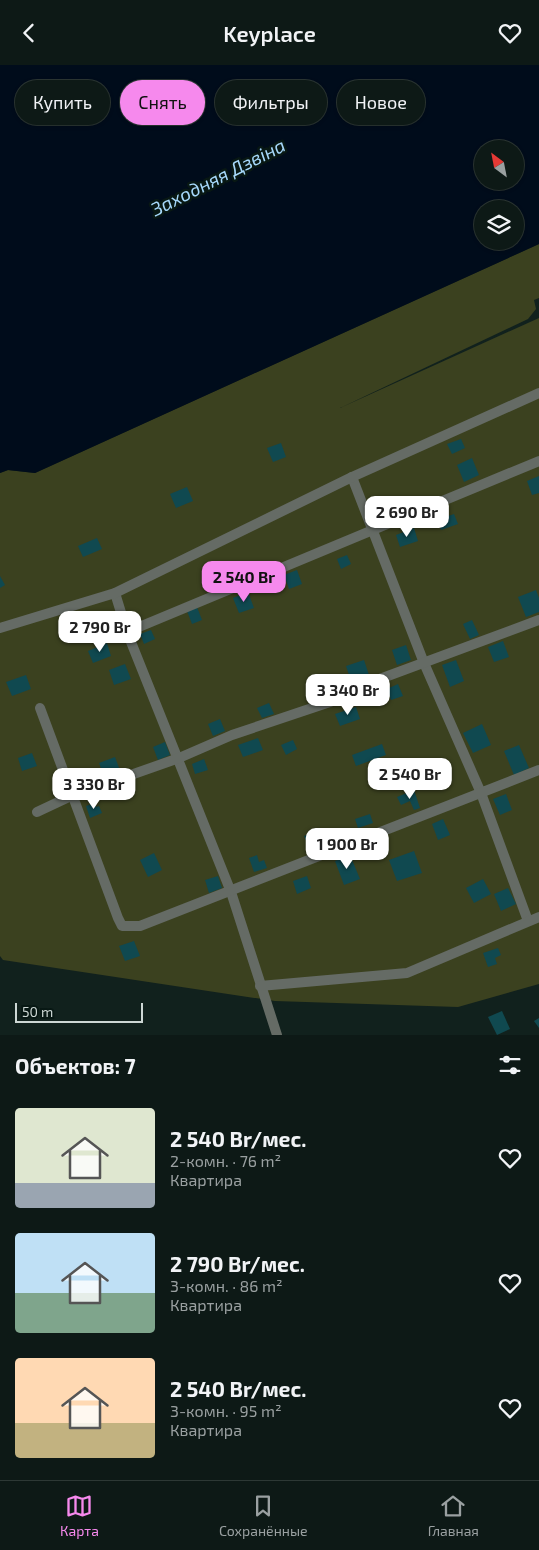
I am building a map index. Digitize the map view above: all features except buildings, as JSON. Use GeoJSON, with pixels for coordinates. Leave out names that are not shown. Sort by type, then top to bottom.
{"type":"FeatureCollection","features":[{"type":"Feature","properties":{"kind":"street"},"geometry":{"type":"LineString","coordinates":[[0,628],[115,593],[352,477],[539,393]]}},
{"type":"Feature","properties":{"kind":"street"},"geometry":{"type":"LineString","coordinates":[[127,632],[539,461]]}},
{"type":"Feature","properties":{"kind":"street"},"geometry":{"type":"LineString","coordinates":[[352,477],[424,663],[481,793],[528,921]]}},
{"type":"Feature","properties":{"kind":"street"},"geometry":{"type":"LineString","coordinates":[[115,593],[127,632],[231,892],[277,1035]]}},
{"type":"Feature","properties":{"kind":"street"},"geometry":{"type":"LineString","coordinates":[[37,812],[71,796],[179,758],[232,735],[330,702],[377,680],[539,620]]}},
{"type":"Feature","properties":{"kind":"street"},"geometry":{"type":"LineString","coordinates":[[40,707],[71,796],[122,926],[140,926],[231,892],[539,770]]}},
{"type":"Feature","properties":{"kind":"street"},"geometry":{"type":"LineString","coordinates":[[260,985],[407,973],[539,917]]}},
{"type":"Feature","properties":{"kind":"green space"},"geometry":{"type":"Polygon","coordinates":[[[539,244],[539,298],[534,300],[536,309],[528,319],[340,408],[539,318],[539,984],[458,1007],[275,1001],[3,960],[0,956],[0,473],[8,470],[35,473],[539,244]]]}},
{"type":"Feature","properties":{"kind":"water","name":"Заходняя Дзвіна"},"geometry":{"type":"Polygon","coordinates":[[[0,65],[539,65],[539,244],[35,473],[8,470],[0,473],[0,65]]]}}]}
